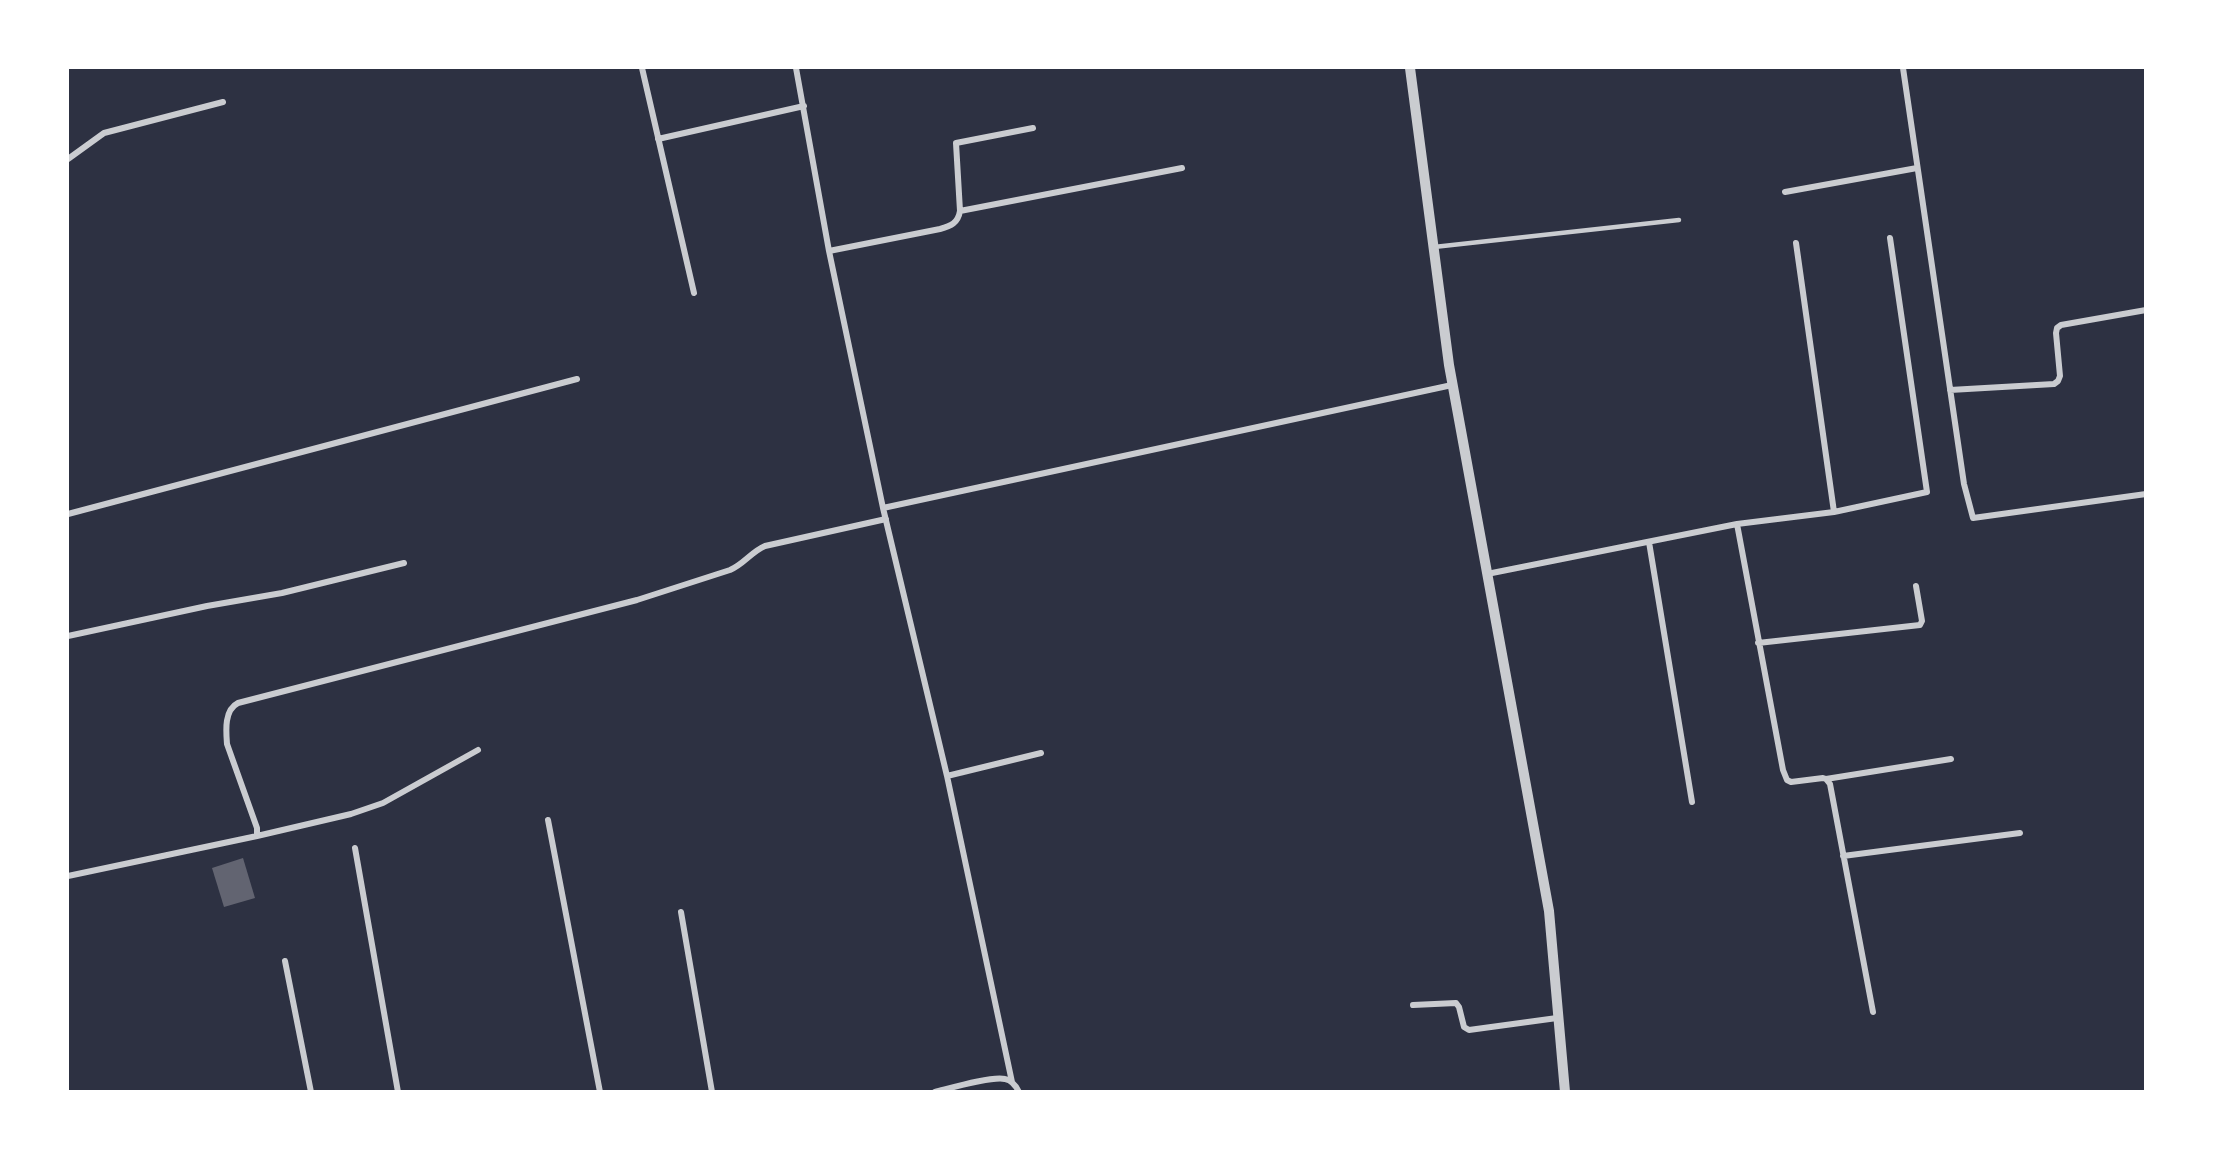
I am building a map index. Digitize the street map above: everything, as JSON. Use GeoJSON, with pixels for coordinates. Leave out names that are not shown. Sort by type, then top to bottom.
{"type":"FeatureCollection","features":[{"type":"Feature","properties":{"kind":"street"},"geometry":{"type":"LineString","coordinates":[[642,68],[694,293]]}},
{"type":"Feature","properties":{"kind":"street"},"geometry":{"type":"LineString","coordinates":[[796,68],[829,251],[886,519],[947,776],[1012,1082],[1019,1092]]}},
{"type":"Feature","properties":{"kind":"street"},"geometry":{"type":"LineString","coordinates":[[1410,68],[1452,385],[1549,911],[1564,1092]]}},
{"type":"Feature","properties":{"kind":"street"},"geometry":{"type":"LineString","coordinates":[[1903,68],[1964,484],[1973,518],[2145,494]]}},
{"type":"Feature","properties":{"kind":"street"},"geometry":{"type":"LineString","coordinates":[[68,159],[104,133],[223,102]]}},
{"type":"Feature","properties":{"kind":"street"},"geometry":{"type":"LineString","coordinates":[[658,139],[804,106]]}},
{"type":"Feature","properties":{"kind":"street"},"geometry":{"type":"LineString","coordinates":[[829,251],[949,226],[957,221],[960,211],[956,144],[1033,128]]}},
{"type":"Feature","properties":{"kind":"street"},"geometry":{"type":"LineString","coordinates":[[960,211],[1182,168]]}},
{"type":"Feature","properties":{"kind":"street"},"geometry":{"type":"LineString","coordinates":[[1785,192],[1917,168]]}},
{"type":"Feature","properties":{"kind":"street"},"geometry":{"type":"LineString","coordinates":[[1486,575],[1737,524],[1834,512],[1927,492],[1890,238]]}},
{"type":"Feature","properties":{"kind":"street"},"geometry":{"type":"LineString","coordinates":[[1796,243],[1834,512]]}},
{"type":"Feature","properties":{"kind":"street"},"geometry":{"type":"LineString","coordinates":[[1950,390],[2054,384],[2060,376],[2057,328],[2066,323],[2145,310]]}},
{"type":"Feature","properties":{"kind":"street"},"geometry":{"type":"LineString","coordinates":[[68,514],[577,379]]}},
{"type":"Feature","properties":{"kind":"street"},"geometry":{"type":"LineString","coordinates":[[884,508],[1452,385]]}},
{"type":"Feature","properties":{"kind":"street"},"geometry":{"type":"LineString","coordinates":[[257,836],[257,828],[227,744],[227,724],[233,706],[637,600],[730,570],[765,546],[886,519]]}},
{"type":"Feature","properties":{"kind":"street"},"geometry":{"type":"LineString","coordinates":[[1737,524],[1784,773],[1791,782],[1826,779],[1952,759]]}},
{"type":"Feature","properties":{"kind":"street"},"geometry":{"type":"LineString","coordinates":[[1649,542],[1692,802]]}},
{"type":"Feature","properties":{"kind":"street"},"geometry":{"type":"LineString","coordinates":[[68,636],[207,606],[282,593],[404,562]]}},
{"type":"Feature","properties":{"kind":"street"},"geometry":{"type":"LineString","coordinates":[[1758,643],[1920,625],[1922,621],[1916,586]]}},
{"type":"Feature","properties":{"kind":"street"},"geometry":{"type":"LineString","coordinates":[[68,876],[351,814],[383,803],[478,750]]}},
{"type":"Feature","properties":{"kind":"street"},"geometry":{"type":"LineString","coordinates":[[947,776],[1041,753]]}},
{"type":"Feature","properties":{"kind":"street"},"geometry":{"type":"LineString","coordinates":[[1826,779],[1831,788],[1873,1012]]}},
{"type":"Feature","properties":{"kind":"street"},"geometry":{"type":"LineString","coordinates":[[548,820],[600,1092]]}},
{"type":"Feature","properties":{"kind":"street"},"geometry":{"type":"LineString","coordinates":[[1843,856],[2020,832]]}},
{"type":"Feature","properties":{"kind":"street"},"geometry":{"type":"LineString","coordinates":[[355,848],[398,1092]]}},
{"type":"Feature","properties":{"kind":"street"},"geometry":{"type":"LineString","coordinates":[[681,912],[712,1092]]}},
{"type":"Feature","properties":{"kind":"street"},"geometry":{"type":"LineString","coordinates":[[285,960],[311,1092]]}},
{"type":"Feature","properties":{"kind":"street"},"geometry":{"type":"LineString","coordinates":[[1413,1005],[1456,1003],[1464,1027],[1469,1030],[1557,1018]]}},
{"type":"Feature","properties":{"kind":"street"},"geometry":{"type":"LineString","coordinates":[[935,1092],[993,1079],[1006,1079],[1012,1082]]}},
{"type":"Feature","properties":{"kind":"lane"},"geometry":{"type":"LineString","coordinates":[[1433,247],[1679,220]]}},
{"type":"Feature","properties":{"kind":"building"},"geometry":{"type":"Polygon","coordinates":[[[243,858],[255,898],[224,907],[212,868],[243,858]]]}}]}
